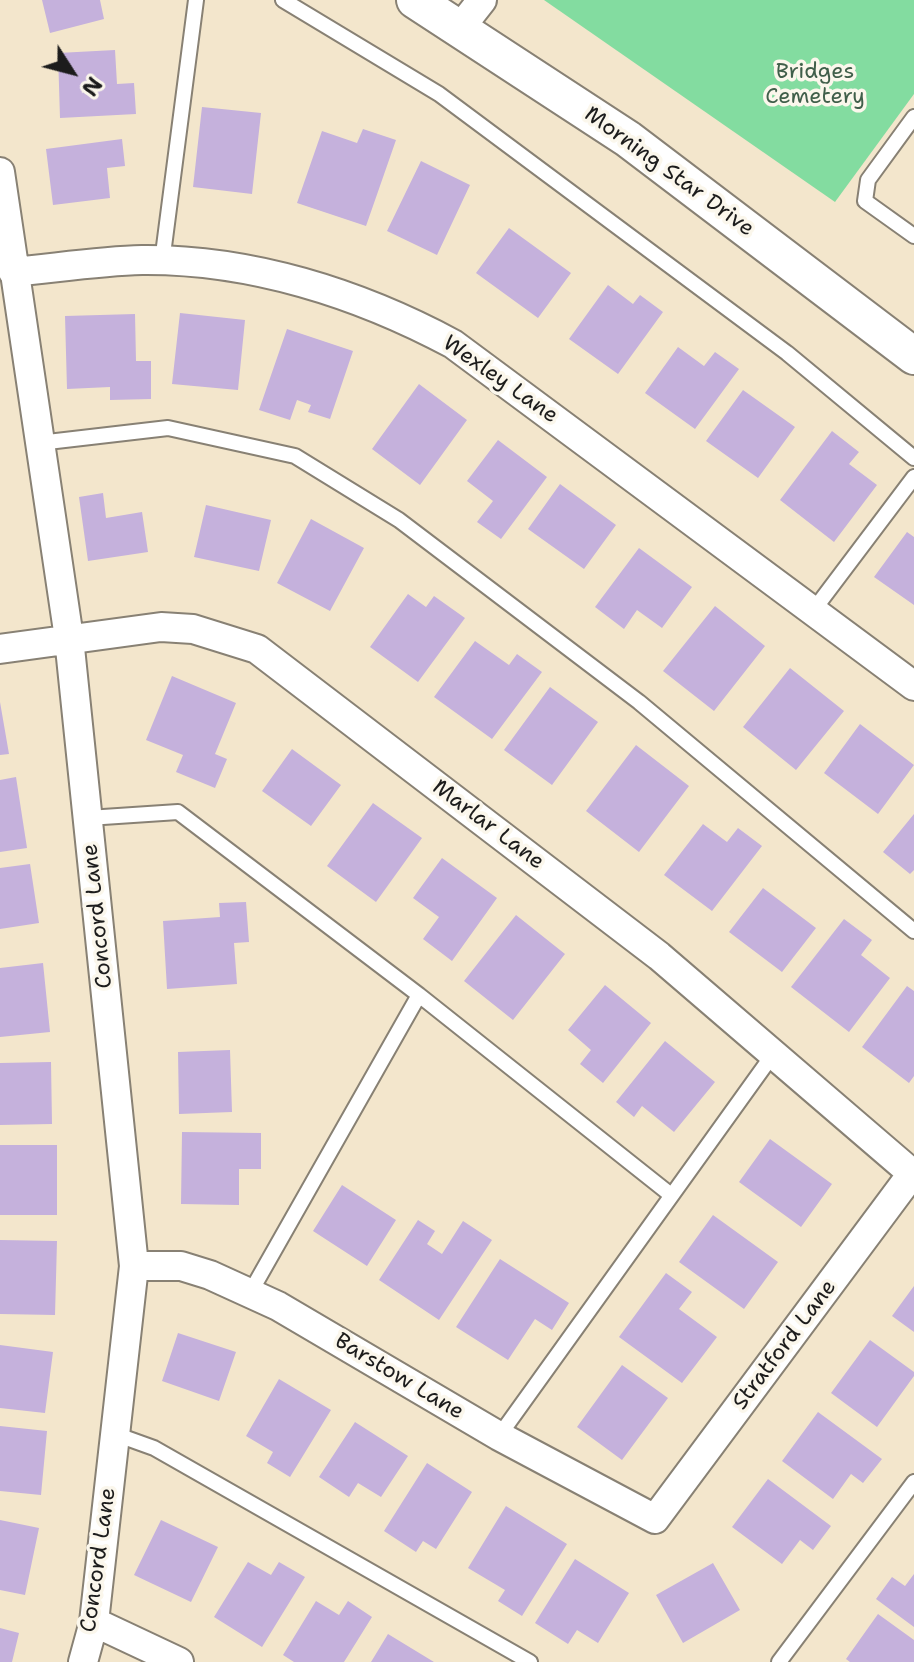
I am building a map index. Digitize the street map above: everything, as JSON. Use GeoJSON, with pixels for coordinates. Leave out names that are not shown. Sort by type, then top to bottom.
{"type":"FeatureCollection","features":[{"type":"Feature","properties":{"kind":"street","name":"Morning Star Drive"},"geometry":{"type":"LineString","coordinates":[[415,0],[471,14],[628,139],[914,356]]}},
{"type":"Feature","properties":{"kind":"street","name":"Concord Lane"},"geometry":{"type":"LineString","coordinates":[[0,172],[69,638],[134,1266],[94,1622],[83,1662]]}},
{"type":"Feature","properties":{"kind":"street","name":"Wexley Lane"},"geometry":{"type":"LineString","coordinates":[[13,272],[142,260],[247,270],[311,284],[383,308],[453,344],[914,686]]}},
{"type":"Feature","properties":{"kind":"street","name":"Marlar Lane"},"geometry":{"type":"LineString","coordinates":[[0,649],[161,627],[193,629],[257,649],[659,956],[913,1173]]}},
{"type":"Feature","properties":{"kind":"street","name":"Stratford Lane"},"geometry":{"type":"LineString","coordinates":[[655,1519],[913,1173]]}},
{"type":"Feature","properties":{"kind":"street","name":"Barstow Lane"},"geometry":{"type":"LineString","coordinates":[[134,1266],[181,1266],[250,1293],[336,1338],[499,1436],[655,1519]]}},
{"type":"Feature","properties":{"kind":"street"},"geometry":{"type":"LineString","coordinates":[[94,1622],[179,1662]]}},
{"type":"Feature","properties":{"kind":"lane"},"geometry":{"type":"LineString","coordinates":[[162,262],[196,0]]}},
{"type":"Feature","properties":{"kind":"lane"},"geometry":{"type":"LineString","coordinates":[[283,0],[439,94],[787,353],[914,458]]}},
{"type":"Feature","properties":{"kind":"lane"},"geometry":{"type":"LineString","coordinates":[[914,117],[868,180],[865,201],[914,236]]}},
{"type":"Feature","properties":{"kind":"lane"},"geometry":{"type":"LineString","coordinates":[[39,443],[168,428],[295,456],[399,520],[639,702],[914,931]]}},
{"type":"Feature","properties":{"kind":"lane"},"geometry":{"type":"LineString","coordinates":[[813,611],[914,477]]}},
{"type":"Feature","properties":{"kind":"lane"},"geometry":{"type":"LineString","coordinates":[[88,818],[178,812],[419,995],[671,1195]]}},
{"type":"Feature","properties":{"kind":"lane"},"geometry":{"type":"LineString","coordinates":[[250,1293],[419,995]]}},
{"type":"Feature","properties":{"kind":"lane"},"geometry":{"type":"LineString","coordinates":[[499,1436],[774,1053]]}},
{"type":"Feature","properties":{"kind":"lane"},"geometry":{"type":"LineString","coordinates":[[115,1434],[154,1448],[530,1662]]}},
{"type":"Feature","properties":{"kind":"lane"},"geometry":{"type":"LineString","coordinates":[[779,1662],[914,1482]]}},
{"type":"Feature","properties":{"kind":"green space","name":"Bridges Cemetery"},"geometry":{"type":"Polygon","coordinates":[[[544,0],[914,0],[914,94],[835,202],[544,0]]]}},
{"type":"Feature","properties":{"kind":"building"},"geometry":{"type":"Polygon","coordinates":[[[42,0],[100,0],[104,19],[50,33],[42,0]]]}},
{"type":"Feature","properties":{"kind":"building"},"geometry":{"type":"Polygon","coordinates":[[[115,50],[117,84],[134,83],[136,114],[60,118],[58,53],[115,50]]]}},
{"type":"Feature","properties":{"kind":"building"},"geometry":{"type":"Polygon","coordinates":[[[202,107],[261,113],[252,194],[193,187],[202,107]]]}},
{"type":"Feature","properties":{"kind":"building"},"geometry":{"type":"Polygon","coordinates":[[[363,129],[396,140],[366,226],[297,203],[322,131],[357,143],[363,129]]]}},
{"type":"Feature","properties":{"kind":"building"},"geometry":{"type":"Polygon","coordinates":[[[122,139],[125,166],[107,168],[110,198],[53,205],[46,149],[122,139]]]}},
{"type":"Feature","properties":{"kind":"building"},"geometry":{"type":"Polygon","coordinates":[[[421,161],[470,185],[437,255],[387,231],[421,161]]]}},
{"type":"Feature","properties":{"kind":"building"},"geometry":{"type":"Polygon","coordinates":[[[509,228],[571,273],[538,318],[476,273],[509,228]]]}},
{"type":"Feature","properties":{"kind":"building"},"geometry":{"type":"Polygon","coordinates":[[[608,285],[633,304],[640,295],[663,312],[618,374],[569,339],[608,285]]]}},
{"type":"Feature","properties":{"kind":"building"},"geometry":{"type":"Polygon","coordinates":[[[180,313],[245,320],[238,390],[172,384],[180,313]]]}},
{"type":"Feature","properties":{"kind":"building"},"geometry":{"type":"Polygon","coordinates":[[[135,314],[136,361],[151,361],[151,399],[110,400],[110,387],[67,389],[65,316],[135,314]]]}},
{"type":"Feature","properties":{"kind":"building"},"geometry":{"type":"Polygon","coordinates":[[[287,329],[353,351],[330,419],[308,412],[311,405],[297,400],[290,420],[259,410],[287,329]]]}},
{"type":"Feature","properties":{"kind":"building"},"geometry":{"type":"Polygon","coordinates":[[[678,347],[704,366],[715,352],[739,369],[695,429],[645,393],[678,347]]]}},
{"type":"Feature","properties":{"kind":"building"},"geometry":{"type":"Polygon","coordinates":[[[419,384],[467,420],[420,485],[372,449],[419,384]]]}},
{"type":"Feature","properties":{"kind":"building"},"geometry":{"type":"Polygon","coordinates":[[[743,390],[795,427],[758,478],[706,441],[743,390]]]}},
{"type":"Feature","properties":{"kind":"building"},"geometry":{"type":"Polygon","coordinates":[[[832,431],[859,452],[849,464],[877,485],[834,542],[780,500],[832,431]]]}},
{"type":"Feature","properties":{"kind":"building"},"geometry":{"type":"Polygon","coordinates":[[[498,440],[547,477],[501,539],[477,522],[493,501],[467,481],[498,440]]]}},
{"type":"Feature","properties":{"kind":"building"},"geometry":{"type":"Polygon","coordinates":[[[560,484],[616,525],[584,569],[528,529],[560,484]]]}},
{"type":"Feature","properties":{"kind":"building"},"geometry":{"type":"Polygon","coordinates":[[[103,493],[106,518],[142,512],[148,552],[88,561],[79,497],[103,493]]]}},
{"type":"Feature","properties":{"kind":"building"},"geometry":{"type":"Polygon","coordinates":[[[206,505],[271,520],[259,571],[194,557],[206,505]]]}},
{"type":"Feature","properties":{"kind":"building"},"geometry":{"type":"Polygon","coordinates":[[[311,519],[364,548],[330,611],[277,583],[311,519]]]}},
{"type":"Feature","properties":{"kind":"building"},"geometry":{"type":"Polygon","coordinates":[[[907,532],[914,537],[914,605],[874,577],[907,532]]]}},
{"type":"Feature","properties":{"kind":"building"},"geometry":{"type":"Polygon","coordinates":[[[639,548],[692,587],[662,628],[637,610],[624,629],[595,607],[639,548]]]}},
{"type":"Feature","properties":{"kind":"building"},"geometry":{"type":"Polygon","coordinates":[[[408,594],[426,607],[434,596],[465,618],[418,682],[370,647],[408,594]]]}},
{"type":"Feature","properties":{"kind":"building"},"geometry":{"type":"Polygon","coordinates":[[[715,606],[765,646],[714,711],[663,671],[715,606]]]}},
{"type":"Feature","properties":{"kind":"building"},"geometry":{"type":"Polygon","coordinates":[[[475,641],[509,665],[517,654],[542,672],[492,739],[434,697],[475,641]]]}},
{"type":"Feature","properties":{"kind":"building"},"geometry":{"type":"Polygon","coordinates":[[[790,668],[844,711],[796,770],[743,727],[790,668]]]}},
{"type":"Feature","properties":{"kind":"building"},"geometry":{"type":"Polygon","coordinates":[[[172,676],[236,703],[215,754],[227,759],[215,788],[176,772],[183,755],[146,740],[172,676]]]}},
{"type":"Feature","properties":{"kind":"building"},"geometry":{"type":"Polygon","coordinates":[[[550,687],[598,722],[552,785],[504,750],[550,687]]]}},
{"type":"Feature","properties":{"kind":"building"},"geometry":{"type":"Polygon","coordinates":[[[0,702],[9,754],[0,755],[0,702]]]}},
{"type":"Feature","properties":{"kind":"building"},"geometry":{"type":"Polygon","coordinates":[[[860,724],[914,765],[878,814],[824,773],[860,724]]]}},
{"type":"Feature","properties":{"kind":"building"},"geometry":{"type":"Polygon","coordinates":[[[636,745],[689,786],[639,852],[586,811],[636,745]]]}},
{"type":"Feature","properties":{"kind":"building"},"geometry":{"type":"Polygon","coordinates":[[[292,749],[341,785],[311,826],[262,791],[292,749]]]}},
{"type":"Feature","properties":{"kind":"building"},"geometry":{"type":"Polygon","coordinates":[[[16,777],[27,848],[0,852],[0,780],[16,777]]]}},
{"type":"Feature","properties":{"kind":"building"},"geometry":{"type":"Polygon","coordinates":[[[373,803],[422,838],[376,902],[327,866],[373,803]]]}},
{"type":"Feature","properties":{"kind":"building"},"geometry":{"type":"Polygon","coordinates":[[[914,814],[914,870],[910,874],[883,852],[914,814]]]}},
{"type":"Feature","properties":{"kind":"building"},"geometry":{"type":"Polygon","coordinates":[[[703,824],[727,842],[738,828],[762,846],[712,911],[664,875],[703,824]]]}},
{"type":"Feature","properties":{"kind":"building"},"geometry":{"type":"Polygon","coordinates":[[[442,858],[497,898],[452,961],[423,939],[439,917],[413,898],[442,858]]]}},
{"type":"Feature","properties":{"kind":"building"},"geometry":{"type":"Polygon","coordinates":[[[30,864],[39,923],[0,929],[0,868],[30,864]]]}},
{"type":"Feature","properties":{"kind":"building"},"geometry":{"type":"Polygon","coordinates":[[[763,888],[816,928],[782,972],[729,932],[763,888]]]}},
{"type":"Feature","properties":{"kind":"building"},"geometry":{"type":"Polygon","coordinates":[[[246,902],[249,942],[234,943],[237,984],[167,989],[163,921],[220,917],[219,903],[246,902]]]}},
{"type":"Feature","properties":{"kind":"building"},"geometry":{"type":"Polygon","coordinates":[[[516,915],[565,954],[513,1020],[464,981],[516,915]]]}},
{"type":"Feature","properties":{"kind":"building"},"geometry":{"type":"Polygon","coordinates":[[[844,919],[872,940],[861,955],[890,978],[849,1032],[791,987],[844,919]]]}},
{"type":"Feature","properties":{"kind":"building"},"geometry":{"type":"Polygon","coordinates":[[[43,963],[50,1032],[0,1037],[0,968],[43,963]]]}},
{"type":"Feature","properties":{"kind":"building"},"geometry":{"type":"Polygon","coordinates":[[[605,985],[651,1023],[603,1083],[580,1064],[591,1050],[568,1030],[605,985]]]}},
{"type":"Feature","properties":{"kind":"building"},"geometry":{"type":"Polygon","coordinates":[[[907,986],[914,991],[914,1076],[909,1083],[862,1047],[907,986]]]}},
{"type":"Feature","properties":{"kind":"building"},"geometry":{"type":"Polygon","coordinates":[[[665,1041],[715,1082],[674,1132],[642,1106],[634,1117],[616,1102],[665,1041]]]}},
{"type":"Feature","properties":{"kind":"building"},"geometry":{"type":"Polygon","coordinates":[[[230,1050],[232,1112],[179,1114],[178,1052],[230,1050]]]}},
{"type":"Feature","properties":{"kind":"building"},"geometry":{"type":"Polygon","coordinates":[[[51,1062],[52,1124],[0,1125],[0,1063],[51,1062]]]}},
{"type":"Feature","properties":{"kind":"building"},"geometry":{"type":"Polygon","coordinates":[[[182,1132],[261,1133],[261,1169],[239,1169],[239,1205],[181,1204],[182,1132]]]}},
{"type":"Feature","properties":{"kind":"building"},"geometry":{"type":"Polygon","coordinates":[[[770,1139],[832,1184],[801,1227],[739,1182],[770,1139]]]}},
{"type":"Feature","properties":{"kind":"building"},"geometry":{"type":"Polygon","coordinates":[[[0,1145],[57,1145],[57,1215],[0,1215],[0,1145]]]}},
{"type":"Feature","properties":{"kind":"building"},"geometry":{"type":"Polygon","coordinates":[[[342,1185],[396,1220],[367,1266],[313,1231],[342,1185]]]}},
{"type":"Feature","properties":{"kind":"building"},"geometry":{"type":"Polygon","coordinates":[[[713,1215],[778,1262],[744,1309],[679,1262],[713,1215]]]}},
{"type":"Feature","properties":{"kind":"building"},"geometry":{"type":"Polygon","coordinates":[[[418,1220],[435,1231],[427,1244],[442,1254],[463,1221],[492,1240],[439,1320],[379,1280],[418,1220]]]}},
{"type":"Feature","properties":{"kind":"building"},"geometry":{"type":"Polygon","coordinates":[[[0,1240],[57,1241],[55,1315],[0,1314],[0,1240]]]}},
{"type":"Feature","properties":{"kind":"building"},"geometry":{"type":"Polygon","coordinates":[[[500,1259],[569,1303],[552,1330],[535,1319],[508,1360],[456,1327],[500,1259]]]}},
{"type":"Feature","properties":{"kind":"building"},"geometry":{"type":"Polygon","coordinates":[[[666,1273],[692,1292],[679,1309],[717,1337],[682,1383],[619,1337],[666,1273]]]}},
{"type":"Feature","properties":{"kind":"building"},"geometry":{"type":"Polygon","coordinates":[[[914,1286],[914,1332],[892,1316],[914,1286]]]}},
{"type":"Feature","properties":{"kind":"building"},"geometry":{"type":"Polygon","coordinates":[[[178,1333],[236,1352],[219,1401],[162,1381],[178,1333]]]}},
{"type":"Feature","properties":{"kind":"building"},"geometry":{"type":"Polygon","coordinates":[[[870,1340],[914,1372],[877,1427],[831,1393],[870,1340]]]}},
{"type":"Feature","properties":{"kind":"building"},"geometry":{"type":"Polygon","coordinates":[[[0,1345],[53,1352],[45,1413],[0,1408],[0,1345]]]}},
{"type":"Feature","properties":{"kind":"building"},"geometry":{"type":"Polygon","coordinates":[[[622,1365],[668,1398],[622,1460],[577,1427],[622,1365]]]}},
{"type":"Feature","properties":{"kind":"building"},"geometry":{"type":"Polygon","coordinates":[[[279,1379],[331,1410],[290,1477],[267,1463],[273,1452],[246,1436],[279,1379]]]}},
{"type":"Feature","properties":{"kind":"building"},"geometry":{"type":"Polygon","coordinates":[[[818,1412],[882,1459],[863,1483],[851,1474],[833,1499],[782,1461],[818,1412]]]}},
{"type":"Feature","properties":{"kind":"building"},"geometry":{"type":"Polygon","coordinates":[[[355,1422],[408,1456],[381,1497],[358,1483],[349,1497],[319,1477],[355,1422]]]}},
{"type":"Feature","properties":{"kind":"building"},"geometry":{"type":"Polygon","coordinates":[[[0,1426],[47,1431],[41,1495],[0,1491],[0,1426]]]}},
{"type":"Feature","properties":{"kind":"building"},"geometry":{"type":"Polygon","coordinates":[[[427,1463],[472,1492],[436,1549],[423,1541],[416,1552],[384,1531],[427,1463]]]}},
{"type":"Feature","properties":{"kind":"building"},"geometry":{"type":"Polygon","coordinates":[[[768,1479],[831,1526],[813,1550],[800,1540],[782,1564],[732,1527],[768,1479]]]}},
{"type":"Feature","properties":{"kind":"building"},"geometry":{"type":"Polygon","coordinates":[[[506,1506],[567,1544],[522,1616],[498,1601],[505,1590],[468,1568],[506,1506]]]}},
{"type":"Feature","properties":{"kind":"building"},"geometry":{"type":"Polygon","coordinates":[[[0,1520],[39,1528],[25,1595],[0,1590],[0,1520]]]}},
{"type":"Feature","properties":{"kind":"building"},"geometry":{"type":"Polygon","coordinates":[[[161,1520],[218,1547],[191,1602],[134,1575],[161,1520]]]}},
{"type":"Feature","properties":{"kind":"building"},"geometry":{"type":"Polygon","coordinates":[[[575,1559],[629,1593],[598,1643],[577,1630],[568,1644],[535,1623],[575,1559]]]}},
{"type":"Feature","properties":{"kind":"building"},"geometry":{"type":"Polygon","coordinates":[[[248,1562],[271,1575],[279,1562],[305,1577],[262,1647],[214,1617],[248,1562]]]}},
{"type":"Feature","properties":{"kind":"building"},"geometry":{"type":"Polygon","coordinates":[[[713,1563],[740,1610],[683,1643],[656,1595],[713,1563]]]}},
{"type":"Feature","properties":{"kind":"building"},"geometry":{"type":"Polygon","coordinates":[[[914,1574],[914,1627],[876,1599],[892,1577],[905,1586],[914,1574]]]}},
{"type":"Feature","properties":{"kind":"building"},"geometry":{"type":"Polygon","coordinates":[[[316,1601],[339,1615],[348,1601],[372,1617],[344,1662],[294,1662],[283,1655],[316,1601]]]}},
{"type":"Feature","properties":{"kind":"building"},"geometry":{"type":"Polygon","coordinates":[[[878,1614],[914,1640],[914,1662],[850,1662],[846,1659],[878,1614]]]}},
{"type":"Feature","properties":{"kind":"building"},"geometry":{"type":"Polygon","coordinates":[[[0,1628],[19,1633],[12,1662],[0,1662],[0,1628]]]}},
{"type":"Feature","properties":{"kind":"building"},"geometry":{"type":"Polygon","coordinates":[[[388,1634],[434,1662],[371,1662],[388,1634]]]}}]}
